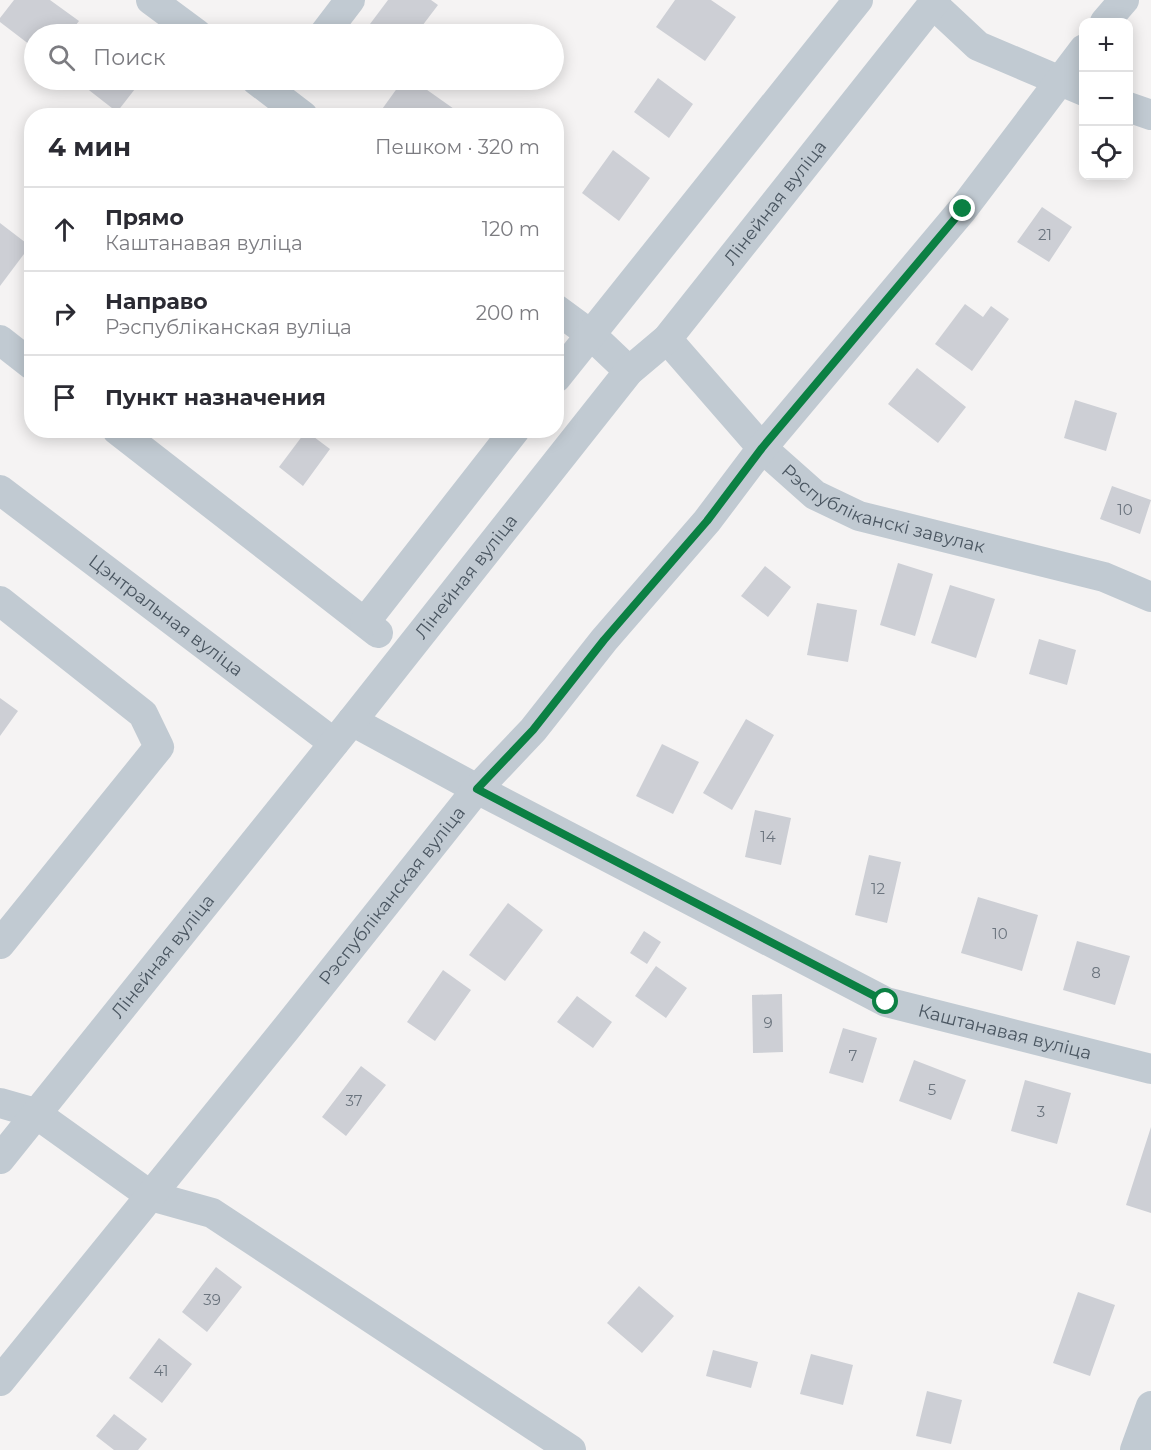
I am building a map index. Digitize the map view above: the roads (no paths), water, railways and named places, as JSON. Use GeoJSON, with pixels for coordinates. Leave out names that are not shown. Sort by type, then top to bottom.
{"type":"FeatureCollection","features":[{"type":"Feature","properties":{"kind":"street"},"geometry":{"type":"LineString","coordinates":[[152,0],[184,24]]}},
{"type":"Feature","properties":{"kind":"street"},"geometry":{"type":"LineString","coordinates":[[332,24],[350,0]]}},
{"type":"Feature","properties":{"kind":"street"},"geometry":{"type":"LineString","coordinates":[[564,368],[858,0]]}},
{"type":"Feature","properties":{"kind":"street"},"geometry":{"type":"LineString","coordinates":[[1109,18],[1124,0]]}},
{"type":"Feature","properties":{"kind":"street"},"geometry":{"type":"LineString","coordinates":[[934,2],[978,46],[1071,86]]}},
{"type":"Feature","properties":{"kind":"street","name":"Лінейная вуліца"},"geometry":{"type":"LineString","coordinates":[[0,1159],[629,371],[667,339],[934,2]]}},
{"type":"Feature","properties":{"kind":"street","name":"Рэспубліканская вуліца"},"geometry":{"type":"LineString","coordinates":[[0,1381],[477,789],[533,730],[604,640],[707,521],[762,448],[963,209],[1071,86],[1079,61]]}},
{"type":"Feature","properties":{"kind":"street"},"geometry":{"type":"LineString","coordinates":[[280,90],[296,108]]}},
{"type":"Feature","properties":{"kind":"street"},"geometry":{"type":"LineString","coordinates":[[1133,109],[1151,115]]}},
{"type":"Feature","properties":{"kind":"street"},"geometry":{"type":"LineString","coordinates":[[564,315],[590,334],[629,371]]}},
{"type":"Feature","properties":{"kind":"street","name":"Рэспубліканскі завулак"},"geometry":{"type":"LineString","coordinates":[[667,339],[762,448],[815,495],[858,516],[1104,577],[1151,597]]}},
{"type":"Feature","properties":{"kind":"street"},"geometry":{"type":"LineString","coordinates":[[0,340],[24,358]]}},
{"type":"Feature","properties":{"kind":"street"},"geometry":{"type":"LineString","coordinates":[[127,438],[372,628],[509,438]]}},
{"type":"Feature","properties":{"kind":"street","name":"Цэнтральная вуліца"},"geometry":{"type":"LineString","coordinates":[[0,490],[343,732]]}},
{"type":"Feature","properties":{"kind":"street"},"geometry":{"type":"LineString","coordinates":[[0,601],[143,714],[159,747],[0,944]]}},
{"type":"Feature","properties":{"kind":"street","name":"Каштанавая вуліца"},"geometry":{"type":"LineString","coordinates":[[343,732],[477,789],[886,1002],[1151,1069]]}},
{"type":"Feature","properties":{"kind":"street"},"geometry":{"type":"LineString","coordinates":[[0,1103],[35,1113],[151,1196],[212,1213],[571,1450]]}},
{"type":"Feature","properties":{"kind":"street"},"geometry":{"type":"LineString","coordinates":[[1135,1450],[1151,1406]]}}]}
